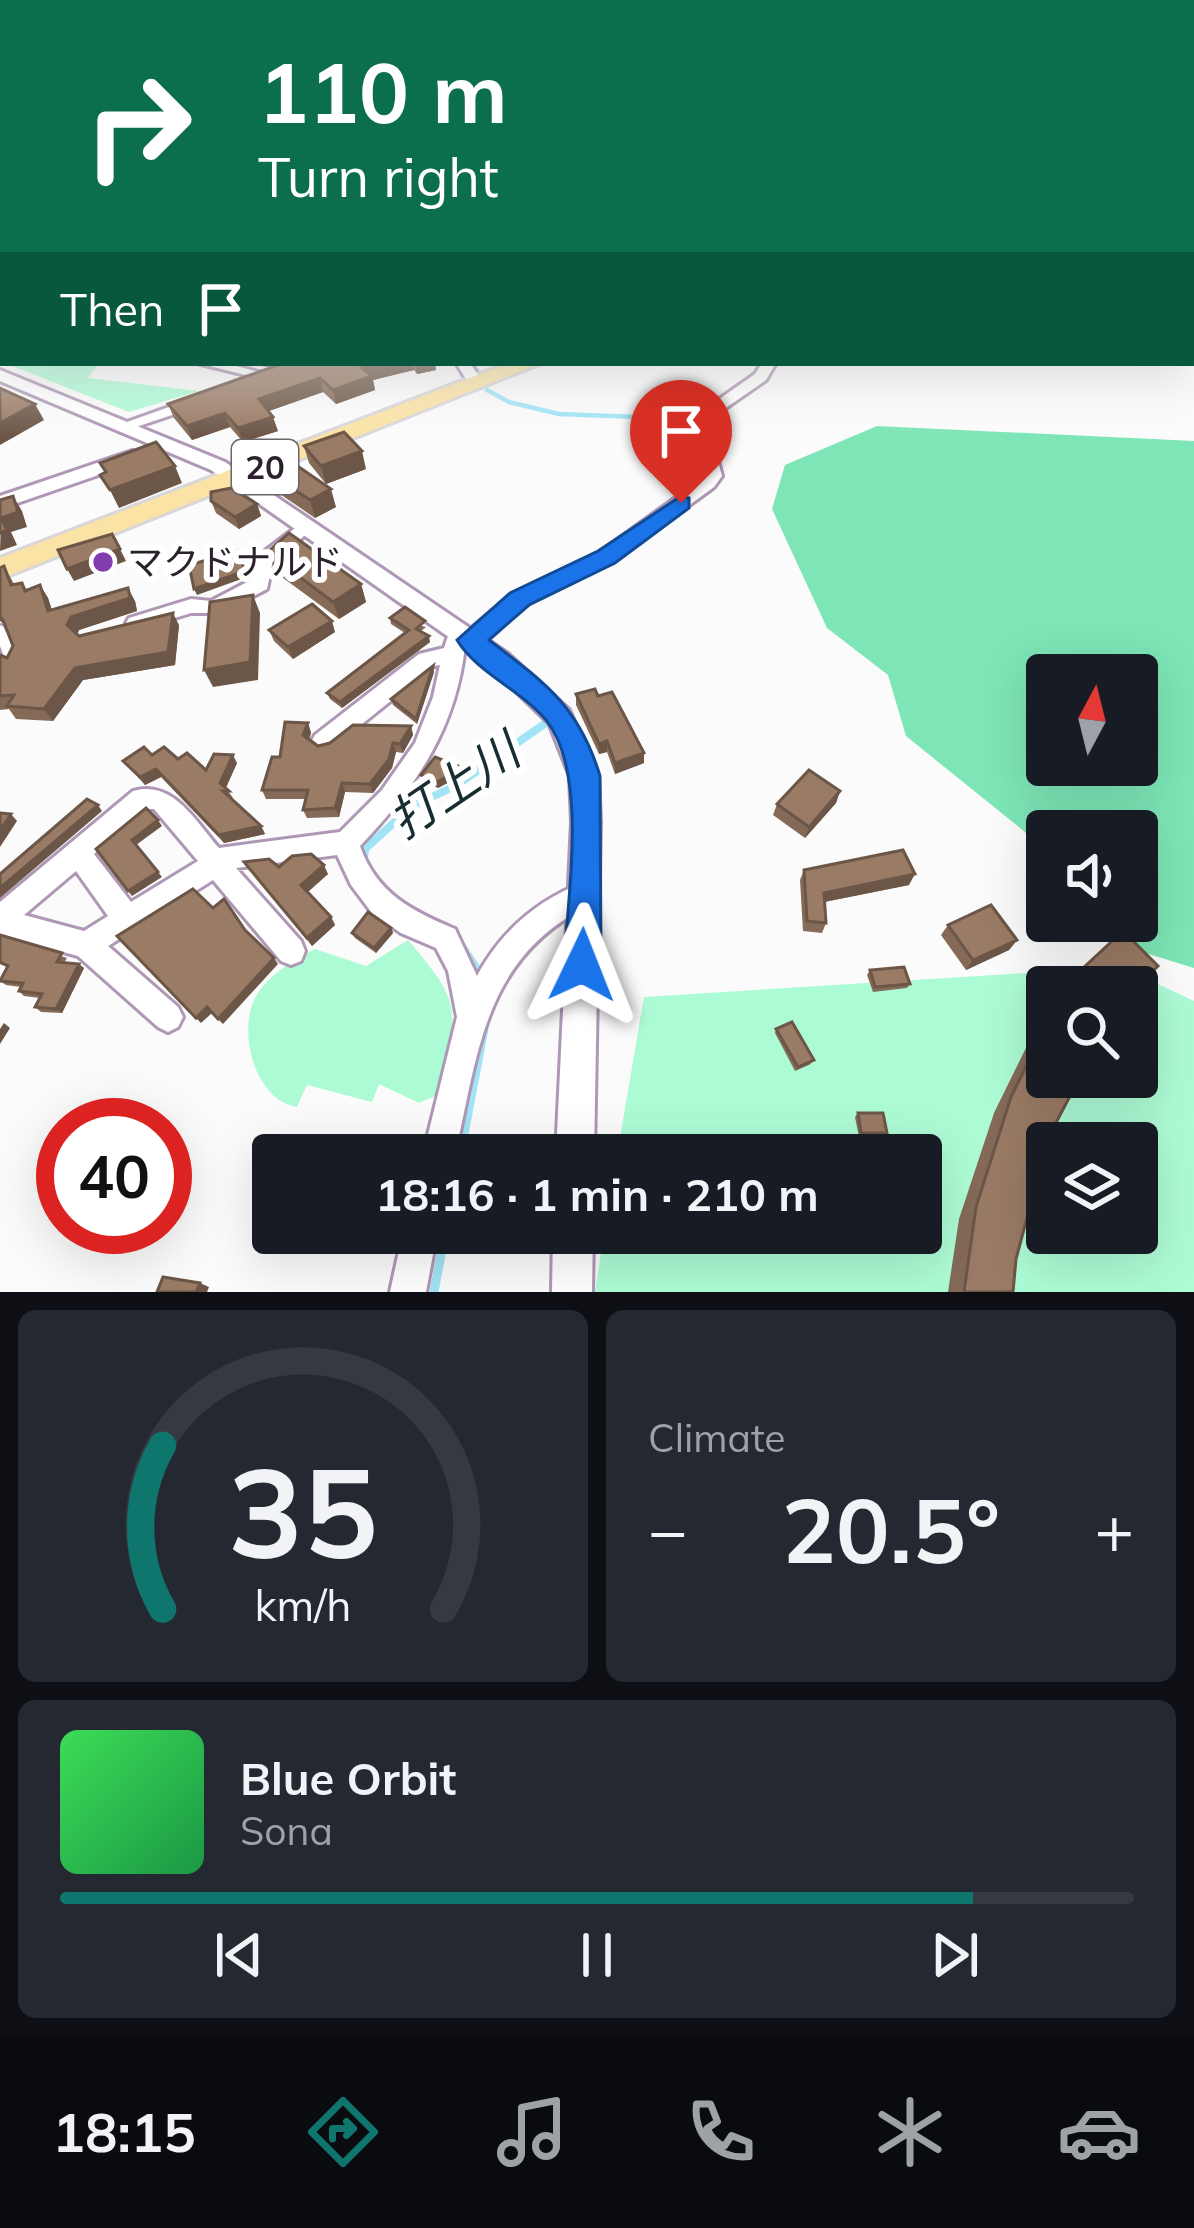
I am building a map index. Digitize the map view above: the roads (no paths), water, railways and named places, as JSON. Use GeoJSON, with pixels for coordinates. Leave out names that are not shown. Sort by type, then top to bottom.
{"type":"FeatureCollection","features":[{"type":"Feature","properties":{"kind":"main road","name":"20"},"geometry":{"type":"LineString","coordinates":[[0,569],[237,478],[470,373],[512,366]]}},
{"type":"Feature","properties":{"kind":"street"},"geometry":{"type":"LineString","coordinates":[[218,366],[270,377]]}},
{"type":"Feature","properties":{"kind":"street"},"geometry":{"type":"LineString","coordinates":[[323,742],[427,660],[520,599],[606,557],[709,483],[713,476],[699,419],[761,377],[767,366]]}},
{"type":"Feature","properties":{"kind":"street"},"geometry":{"type":"LineString","coordinates":[[228,391],[289,370]]}},
{"type":"Feature","properties":{"kind":"street"},"geometry":{"type":"LineString","coordinates":[[0,375],[237,478],[539,694],[560,717],[584,776],[585,894],[576,1134]]}},
{"type":"Feature","properties":{"kind":"street"},"geometry":{"type":"LineString","coordinates":[[121,428],[206,398]]}},
{"type":"Feature","properties":{"kind":"street"},"geometry":{"type":"LineString","coordinates":[[0,503],[168,445]]}},
{"type":"Feature","properties":{"kind":"street"},"geometry":{"type":"LineString","coordinates":[[110,631],[191,607],[214,608],[260,584],[263,563],[307,525]]}},
{"type":"Feature","properties":{"kind":"street"},"geometry":{"type":"LineString","coordinates":[[86,945],[227,857],[346,843],[391,797],[425,747],[461,642]]}},
{"type":"Feature","properties":{"kind":"street"},"geometry":{"type":"LineString","coordinates":[[0,921],[142,798],[160,799],[291,951]]}},
{"type":"Feature","properties":{"kind":"street"},"geometry":{"type":"LineString","coordinates":[[346,843],[353,870],[371,896],[424,932],[445,938],[461,968],[472,1017]]}},
{"type":"Feature","properties":{"kind":"street"},"geometry":{"type":"LineString","coordinates":[[78,853],[127,919]]}},
{"type":"Feature","properties":{"kind":"street"},"geometry":{"type":"LineString","coordinates":[[444,1134],[472,1017],[492,971],[520,934],[553,906],[585,894]]}},
{"type":"Feature","properties":{"kind":"street"},"geometry":{"type":"LineString","coordinates":[[0,921],[86,945],[168,1017]]}},
{"type":"Feature","properties":{"kind":"street"},"geometry":{"type":"LineString","coordinates":[[408,1292],[416,1254]]}},
{"type":"Feature","properties":{"kind":"street"},"geometry":{"type":"LineString","coordinates":[[572,1292],[573,1254]]}},
{"type":"Feature","properties":{"kind":"lane"},"geometry":{"type":"LineString","coordinates":[[0,630],[12,661]]}},
{"type":"Feature","properties":{"kind":"waterway","name":"打上川"},"geometry":{"type":"LineString","coordinates":[[473,366],[479,373]]}},
{"type":"Feature","properties":{"kind":"waterway","name":"打上川"},"geometry":{"type":"LineString","coordinates":[[487,390],[509,402],[559,414],[691,419],[693,426]]}},
{"type":"Feature","properties":{"kind":"waterway","name":"打上川"},"geometry":{"type":"LineString","coordinates":[[679,496],[705,474]]}},
{"type":"Feature","properties":{"kind":"waterway","name":"打上川"},"geometry":{"type":"LineString","coordinates":[[364,859],[365,849],[411,807],[457,785],[550,720]]}},
{"type":"Feature","properties":{"kind":"waterway","name":"打上川"},"geometry":{"type":"LineString","coordinates":[[461,946],[480,974]]}},
{"type":"Feature","properties":{"kind":"waterway","name":"打上川"},"geometry":{"type":"LineString","coordinates":[[464,1134],[484,1029]]}},
{"type":"Feature","properties":{"kind":"waterway","name":"打上川"},"geometry":{"type":"LineString","coordinates":[[434,1292],[441,1254]]}},
{"type":"Feature","properties":{"kind":"place","name":"マクドナルド"},"geometry":{"type":"Point","coordinates":[103,562]}}]}
